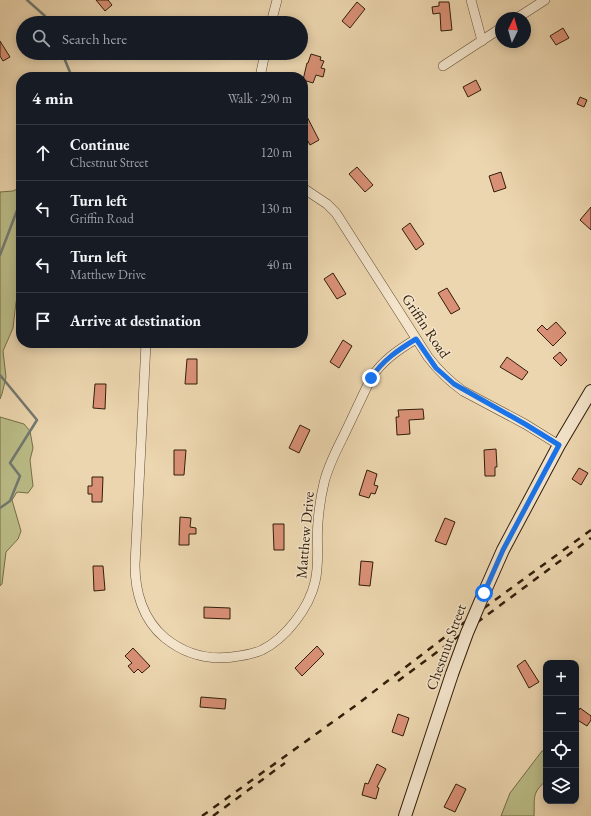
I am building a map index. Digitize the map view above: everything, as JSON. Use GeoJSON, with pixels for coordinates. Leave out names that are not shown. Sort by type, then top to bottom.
{"type":"FeatureCollection","features":[{"type":"Feature","properties":{"kind":"main road","name":"Chestnut Street"},"geometry":{"type":"LineString","coordinates":[[405,816],[466,633],[503,550],[559,445],[591,390]]}},
{"type":"Feature","properties":{"kind":"street"},"geometry":{"type":"LineString","coordinates":[[273,16],[277,0]]}},
{"type":"Feature","properties":{"kind":"street"},"geometry":{"type":"LineString","coordinates":[[471,0],[482,41]]}},
{"type":"Feature","properties":{"kind":"street"},"geometry":{"type":"LineString","coordinates":[[527,12],[546,0]]}},
{"type":"Feature","properties":{"kind":"street"},"geometry":{"type":"LineString","coordinates":[[443,66],[495,32]]}},
{"type":"Feature","properties":{"kind":"street"},"geometry":{"type":"LineString","coordinates":[[261,72],[264,60]]}},
{"type":"Feature","properties":{"kind":"street","name":"Griffin Road"},"geometry":{"type":"LineString","coordinates":[[308,191],[327,204],[336,214],[436,368],[454,384],[559,445]]}},
{"type":"Feature","properties":{"kind":"street","name":"Matthew Drive"},"geometry":{"type":"LineString","coordinates":[[146,348],[135,565],[138,594],[146,616],[157,630],[171,642],[194,654],[213,658],[222,658],[248,655],[264,649],[280,638],[290,628],[303,609],[310,597],[315,582],[318,566],[318,522],[320,503],[324,483],[330,466],[371,378],[386,359],[416,339]]}},
{"type":"Feature","properties":{"kind":"green space"},"geometry":{"type":"Polygon","coordinates":[[[16,190],[16,302],[13,328],[3,351],[6,377],[0,399],[0,192],[16,190]]]}},
{"type":"Feature","properties":{"kind":"green space"},"geometry":{"type":"Polygon","coordinates":[[[0,417],[24,424],[30,431],[33,448],[30,460],[33,486],[28,493],[17,492],[12,500],[21,531],[18,539],[6,552],[2,584],[0,586],[0,417]]]}},
{"type":"Feature","properties":{"kind":"green space"},"geometry":{"type":"Polygon","coordinates":[[[542,751],[543,783],[536,793],[534,801],[534,816],[501,816],[510,793],[542,751]]]}},
{"type":"Feature","properties":{"kind":"building"},"geometry":{"type":"Polygon","coordinates":[[[96,0],[108,0],[112,5],[105,11],[96,0]]]}},
{"type":"Feature","properties":{"kind":"building"},"geometry":{"type":"Polygon","coordinates":[[[357,2],[365,9],[350,28],[342,21],[357,2]]]}},
{"type":"Feature","properties":{"kind":"building"},"geometry":{"type":"Polygon","coordinates":[[[439,2],[449,2],[452,30],[441,31],[440,13],[433,14],[432,7],[439,6],[439,2]]]}},
{"type":"Feature","properties":{"kind":"building"},"geometry":{"type":"Polygon","coordinates":[[[563,28],[569,38],[556,45],[550,36],[563,28]]]}},
{"type":"Feature","properties":{"kind":"building"},"geometry":{"type":"Polygon","coordinates":[[[0,41],[10,57],[3,61],[0,56],[0,41]]]}},
{"type":"Feature","properties":{"kind":"building"},"geometry":{"type":"Polygon","coordinates":[[[311,54],[321,57],[320,60],[324,61],[321,68],[325,69],[323,77],[316,75],[313,83],[308,82],[308,72],[305,72],[311,54]]]}},
{"type":"Feature","properties":{"kind":"building"},"geometry":{"type":"Polygon","coordinates":[[[476,80],[481,90],[468,97],[463,87],[476,80]]]}},
{"type":"Feature","properties":{"kind":"building"},"geometry":{"type":"Polygon","coordinates":[[[580,97],[587,100],[584,107],[577,104],[580,97]]]}},
{"type":"Feature","properties":{"kind":"building"},"geometry":{"type":"Polygon","coordinates":[[[308,119],[319,140],[310,145],[308,141],[308,119]]]}},
{"type":"Feature","properties":{"kind":"building"},"geometry":{"type":"Polygon","coordinates":[[[357,167],[373,185],[365,192],[349,174],[357,167]]]}},
{"type":"Feature","properties":{"kind":"building"},"geometry":{"type":"Polygon","coordinates":[[[501,172],[506,188],[494,192],[489,176],[501,172]]]}},
{"type":"Feature","properties":{"kind":"building"},"geometry":{"type":"Polygon","coordinates":[[[591,207],[591,230],[580,220],[591,207]]]}},
{"type":"Feature","properties":{"kind":"building"},"geometry":{"type":"Polygon","coordinates":[[[410,223],[424,244],[416,250],[402,229],[410,223]]]}},
{"type":"Feature","properties":{"kind":"building"},"geometry":{"type":"Polygon","coordinates":[[[333,273],[346,294],[337,299],[324,279],[333,273]]]}},
{"type":"Feature","properties":{"kind":"building"},"geometry":{"type":"Polygon","coordinates":[[[447,288],[460,309],[451,314],[438,293],[447,288]]]}},
{"type":"Feature","properties":{"kind":"building"},"geometry":{"type":"Polygon","coordinates":[[[556,322],[566,333],[553,346],[537,330],[542,325],[547,330],[556,322]]]}},
{"type":"Feature","properties":{"kind":"building"},"geometry":{"type":"Polygon","coordinates":[[[343,340],[352,346],[339,368],[330,362],[343,340]]]}},
{"type":"Feature","properties":{"kind":"building"},"geometry":{"type":"Polygon","coordinates":[[[560,352],[567,360],[561,366],[553,358],[560,352]]]}},
{"type":"Feature","properties":{"kind":"building"},"geometry":{"type":"Polygon","coordinates":[[[507,357],[528,372],[522,380],[500,367],[507,357]]]}},
{"type":"Feature","properties":{"kind":"building"},"geometry":{"type":"Polygon","coordinates":[[[187,359],[197,359],[197,384],[185,384],[187,359]]]}},
{"type":"Feature","properties":{"kind":"building"},"geometry":{"type":"Polygon","coordinates":[[[95,384],[106,384],[105,409],[93,408],[95,384]]]}},
{"type":"Feature","properties":{"kind":"building"},"geometry":{"type":"Polygon","coordinates":[[[423,409],[424,419],[409,420],[410,434],[397,435],[396,417],[399,417],[398,410],[423,409]]]}},
{"type":"Feature","properties":{"kind":"building"},"geometry":{"type":"Polygon","coordinates":[[[300,425],[310,430],[299,453],[289,448],[300,425]]]}},
{"type":"Feature","properties":{"kind":"building"},"geometry":{"type":"Polygon","coordinates":[[[496,449],[497,467],[495,467],[495,476],[485,476],[484,450],[496,449]]]}},
{"type":"Feature","properties":{"kind":"building"},"geometry":{"type":"Polygon","coordinates":[[[174,450],[186,450],[184,475],[174,475],[174,450]]]}},
{"type":"Feature","properties":{"kind":"building"},"geometry":{"type":"Polygon","coordinates":[[[579,468],[588,473],[581,485],[572,479],[579,468]]]}},
{"type":"Feature","properties":{"kind":"building"},"geometry":{"type":"Polygon","coordinates":[[[367,470],[377,474],[374,485],[378,486],[375,494],[371,493],[369,498],[359,495],[367,470]]]}},
{"type":"Feature","properties":{"kind":"building"},"geometry":{"type":"Polygon","coordinates":[[[92,477],[103,477],[102,502],[92,502],[92,494],[88,494],[88,486],[92,486],[92,477]]]}},
{"type":"Feature","properties":{"kind":"building"},"geometry":{"type":"Polygon","coordinates":[[[180,517],[191,518],[190,527],[196,528],[196,534],[189,534],[189,545],[179,545],[180,517]]]}},
{"type":"Feature","properties":{"kind":"building"},"geometry":{"type":"Polygon","coordinates":[[[445,518],[455,522],[446,545],[435,541],[445,518]]]}},
{"type":"Feature","properties":{"kind":"building"},"geometry":{"type":"Polygon","coordinates":[[[273,524],[284,524],[284,550],[274,550],[273,524]]]}},
{"type":"Feature","properties":{"kind":"building"},"geometry":{"type":"Polygon","coordinates":[[[361,561],[373,562],[370,586],[359,585],[361,561]]]}},
{"type":"Feature","properties":{"kind":"building"},"geometry":{"type":"Polygon","coordinates":[[[93,566],[103,566],[105,590],[94,591],[93,566]]]}},
{"type":"Feature","properties":{"kind":"building"},"geometry":{"type":"Polygon","coordinates":[[[204,607],[230,608],[230,619],[204,618],[204,607]]]}},
{"type":"Feature","properties":{"kind":"building"},"geometry":{"type":"Polygon","coordinates":[[[317,646],[324,654],[302,676],[295,668],[317,646]]]}},
{"type":"Feature","properties":{"kind":"building"},"geometry":{"type":"Polygon","coordinates":[[[133,648],[150,666],[142,673],[138,669],[134,673],[128,666],[132,663],[125,656],[133,648]]]}},
{"type":"Feature","properties":{"kind":"building"},"geometry":{"type":"Polygon","coordinates":[[[525,660],[539,682],[529,688],[517,666],[525,660]]]}},
{"type":"Feature","properties":{"kind":"building"},"geometry":{"type":"Polygon","coordinates":[[[201,697],[226,699],[225,709],[200,707],[201,697]]]}},
{"type":"Feature","properties":{"kind":"building"},"geometry":{"type":"Polygon","coordinates":[[[580,708],[591,716],[591,720],[587,726],[579,721],[580,708]]]}},
{"type":"Feature","properties":{"kind":"building"},"geometry":{"type":"Polygon","coordinates":[[[398,714],[409,718],[403,736],[392,732],[398,714]]]}},
{"type":"Feature","properties":{"kind":"building"},"geometry":{"type":"Polygon","coordinates":[[[377,764],[386,769],[377,787],[379,788],[376,799],[362,795],[365,783],[368,784],[377,764]]]}},
{"type":"Feature","properties":{"kind":"building"},"geometry":{"type":"Polygon","coordinates":[[[456,784],[466,789],[455,812],[444,807],[456,784]]]}},
{"type":"Feature","properties":{"kind":"waterway"},"geometry":{"type":"LineString","coordinates":[[27,0],[45,16]]}},
{"type":"Feature","properties":{"kind":"waterway"},"geometry":{"type":"LineString","coordinates":[[65,60],[70,72]]}},
{"type":"Feature","properties":{"kind":"waterway"},"geometry":{"type":"LineString","coordinates":[[0,255],[16,213]]}},
{"type":"Feature","properties":{"kind":"waterway"},"geometry":{"type":"LineString","coordinates":[[0,375],[37,420],[10,463],[20,476],[10,501],[0,508]]}},
{"type":"Feature","properties":{"kind":"railway"},"geometry":{"type":"LineString","coordinates":[[202,816],[355,706],[458,627],[591,530]]}},
{"type":"Feature","properties":{"kind":"railway"},"geometry":{"type":"LineString","coordinates":[[398,681],[591,538]]}},
{"type":"Feature","properties":{"kind":"railway"},"geometry":{"type":"LineString","coordinates":[[213,816],[285,763]]}},
{"type":"Feature","properties":{"kind":"route"},"geometry":{"type":"LineString","coordinates":[[371,378],[386,359],[416,339],[436,368],[454,384],[559,445],[503,550],[484,593]]}}]}
